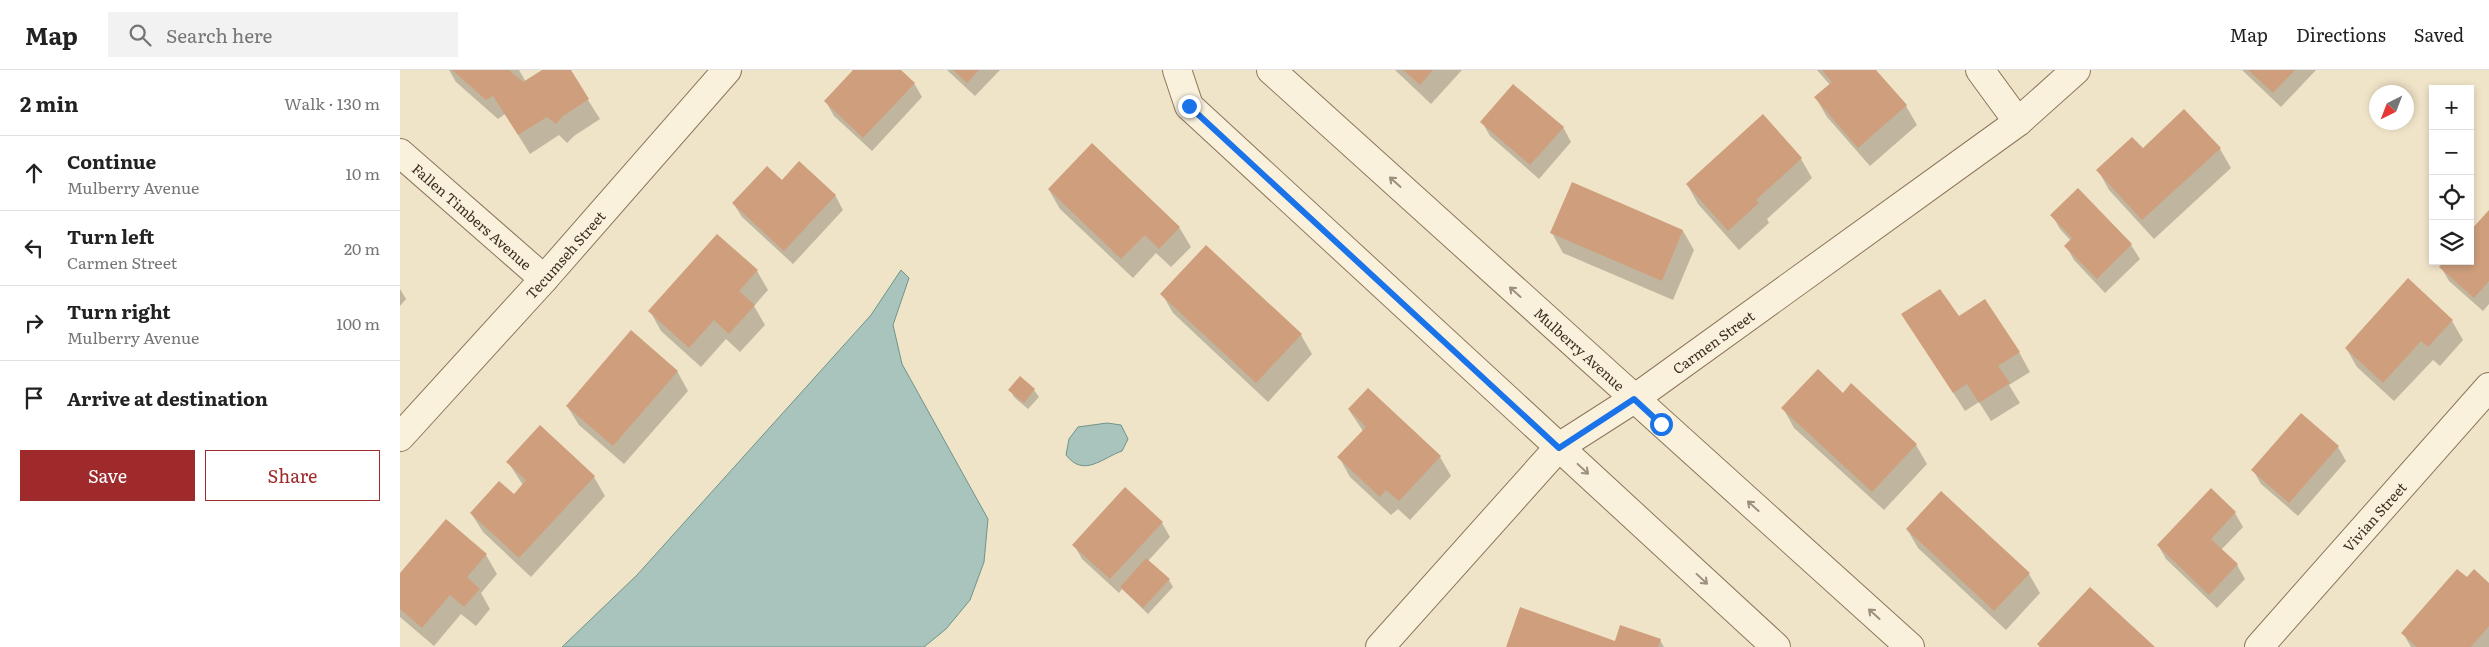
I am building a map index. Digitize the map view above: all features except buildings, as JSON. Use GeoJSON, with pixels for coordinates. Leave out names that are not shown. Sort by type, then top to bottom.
{"type":"FeatureCollection","features":[{"type":"Feature","properties":{"kind":"street","name":"Tecumseh Street"},"geometry":{"type":"LineString","coordinates":[[400,437],[544,279],[727,70]]}},
{"type":"Feature","properties":{"kind":"street"},"geometry":{"type":"LineString","coordinates":[[1177,70],[1189,106],[1776,647]]}},
{"type":"Feature","properties":{"kind":"street","name":"Mulberry Avenue"},"geometry":{"type":"LineString","coordinates":[[1271,70],[1910,647]]}},
{"type":"Feature","properties":{"kind":"street"},"geometry":{"type":"LineString","coordinates":[[1980,70],[2018,122]]}},
{"type":"Feature","properties":{"kind":"street","name":"Carmen Street"},"geometry":{"type":"LineString","coordinates":[[1380,647],[1559,448],[1634,399],[2018,122],[2076,70]]}},
{"type":"Feature","properties":{"kind":"street","name":"Fallen Timbers Avenue"},"geometry":{"type":"LineString","coordinates":[[400,153],[544,279]]}},
{"type":"Feature","properties":{"kind":"street","name":"Vivian Street"},"geometry":{"type":"LineString","coordinates":[[2259,647],[2489,387]]}},
{"type":"Feature","properties":{"kind":"water"},"geometry":{"type":"Polygon","coordinates":[[[901,270],[909,278],[893,325],[902,364],[988,519],[984,562],[970,600],[946,629],[924,647],[562,647],[637,575],[871,315],[901,270]]]}},
{"type":"Feature","properties":{"kind":"water"},"geometry":{"type":"Polygon","coordinates":[[[1107,423],[1121,425],[1128,439],[1122,451],[1086,466],[1073,462],[1066,455],[1069,439],[1078,427],[1107,423]]]}},
{"type":"Feature","properties":{"kind":"route"},"geometry":{"type":"LineString","coordinates":[[1189,106],[1559,448],[1634,399],[1661,424]]}}]}
